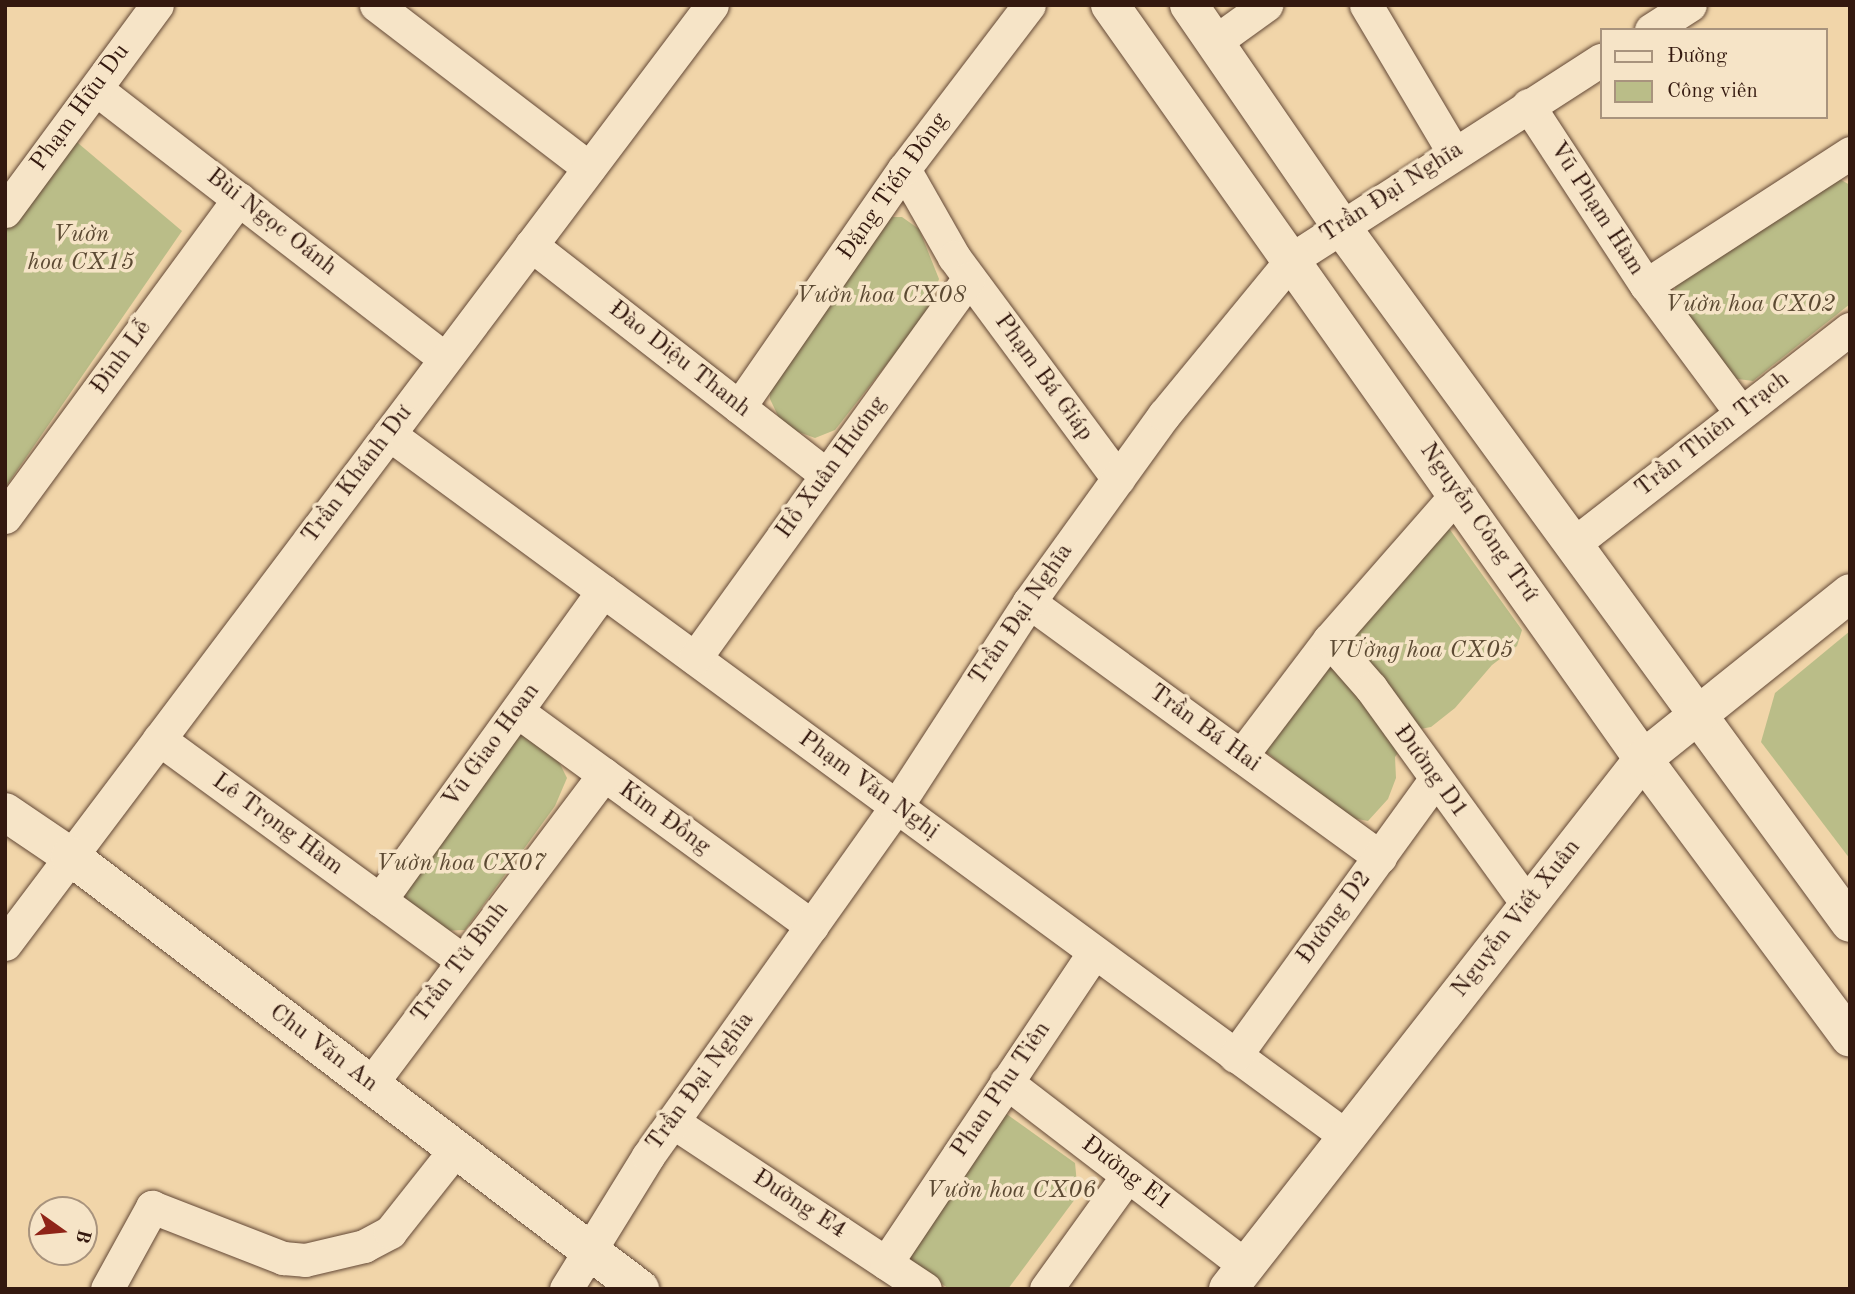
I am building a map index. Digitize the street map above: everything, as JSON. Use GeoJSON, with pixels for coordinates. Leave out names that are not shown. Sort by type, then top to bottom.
{"type":"FeatureCollection","features":[{"type":"Feature","properties":{"kind":"street","name":"Phạm Hữu Du"},"geometry":{"type":"LineString","coordinates":[[5,211],[157,5]]}},
{"type":"Feature","properties":{"kind":"street"},"geometry":{"type":"LineString","coordinates":[[376,5],[589,168]]}},
{"type":"Feature","properties":{"kind":"street","name":"Trần Khánh Dư"},"geometry":{"type":"LineString","coordinates":[[5,944],[712,5]]}},
{"type":"Feature","properties":{"kind":"street","name":"Đặng Tiến Đông"},"geometry":{"type":"LineString","coordinates":[[739,407],[904,169],[1029,5]]}},
{"type":"Feature","properties":{"kind":"street","name":"Nguyễn Công Trứ"},"geometry":{"type":"LineString","coordinates":[[1110,5],[1643,759],[1850,1038]]}},
{"type":"Feature","properties":{"kind":"street"},"geometry":{"type":"LineString","coordinates":[[1189,5],[1340,225],[1576,542],[1850,923]]}},
{"type":"Feature","properties":{"kind":"street"},"geometry":{"type":"LineString","coordinates":[[1216,41],[1266,5]]}},
{"type":"Feature","properties":{"kind":"street"},"geometry":{"type":"LineString","coordinates":[[1366,5],[1454,153]]}},
{"type":"Feature","properties":{"kind":"street"},"geometry":{"type":"LineString","coordinates":[[1653,28],[1690,5]]}},
{"type":"Feature","properties":{"kind":"street","name":"Trần Đại Nghĩa"},"geometry":{"type":"LineString","coordinates":[[566,1289],[586,1250],[673,1122],[896,807],[1029,602],[1164,415],[1292,259],[1340,225],[1600,61]]}},
{"type":"Feature","properties":{"kind":"street","name":"Bùi Ngọc Oánh"},"geometry":{"type":"LineString","coordinates":[[96,89],[445,359]]}},
{"type":"Feature","properties":{"kind":"street","name":"Vũ Phạm Hàm"},"geometry":{"type":"LineString","coordinates":[[1528,105],[1646,285],[1741,413]]}},
{"type":"Feature","properties":{"kind":"street"},"geometry":{"type":"LineString","coordinates":[[1646,285],[1848,157]]}},
{"type":"Feature","properties":{"kind":"street","name":"Phạm Bá Giáp"},"geometry":{"type":"LineString","coordinates":[[904,169],[969,278],[1118,479]]}},
{"type":"Feature","properties":{"kind":"street","name":"Đinh Lễ"},"geometry":{"type":"LineString","coordinates":[[8,508],[239,199]]}},
{"type":"Feature","properties":{"kind":"street","name":"Đào Diệu Thanh"},"geometry":{"type":"LineString","coordinates":[[531,245],[826,475]]}},
{"type":"Feature","properties":{"kind":"street","name":"Hồ Xuân Hương"},"geometry":{"type":"LineString","coordinates":[[695,658],[969,278]]}},
{"type":"Feature","properties":{"kind":"street","name":"Trần Thiên Trạch"},"geometry":{"type":"LineString","coordinates":[[1576,542],[1850,329]]}},
{"type":"Feature","properties":{"kind":"street","name":"Phạm Văn Nghị"},"geometry":{"type":"LineString","coordinates":[[389,434],[1347,1137]]}},
{"type":"Feature","properties":{"kind":"street"},"geometry":{"type":"LineString","coordinates":[[1241,756],[1329,640],[1457,494]]}},
{"type":"Feature","properties":{"kind":"street","name":"Vũ Giao Hoan"},"geometry":{"type":"LineString","coordinates":[[380,900],[603,591]]}},
{"type":"Feature","properties":{"kind":"street","name":"Nguyễn Viết Xuân"},"geometry":{"type":"LineString","coordinates":[[1237,1277],[1643,759],[1850,593]]}},
{"type":"Feature","properties":{"kind":"street","name":"Trần Bá Hai"},"geometry":{"type":"LineString","coordinates":[[1029,602],[1380,857]]}},
{"type":"Feature","properties":{"kind":"street","name":"Đường D1"},"geometry":{"type":"LineString","coordinates":[[1329,640],[1371,688],[1528,905]]}},
{"type":"Feature","properties":{"kind":"street","name":"Kim Đồng"},"geometry":{"type":"LineString","coordinates":[[517,711],[812,926]]}},
{"type":"Feature","properties":{"kind":"street","name":"Lê Trọng Hàm"},"geometry":{"type":"LineString","coordinates":[[159,739],[463,961]]}},
{"type":"Feature","properties":{"kind":"street","name":"Trần Tử Bình"},"geometry":{"type":"LineString","coordinates":[[370,1085],[604,774]]}},
{"type":"Feature","properties":{"kind":"street","name":"Đường D2"},"geometry":{"type":"LineString","coordinates":[[1235,1056],[1435,780]]}},
{"type":"Feature","properties":{"kind":"street","name":"Chu Văn An"},"geometry":{"type":"LineString","coordinates":[[5,812],[70,856],[640,1289]]}},
{"type":"Feature","properties":{"kind":"street","name":"Phan Phu Tiên"},"geometry":{"type":"LineString","coordinates":[[886,1263],[1094,952]]}},
{"type":"Feature","properties":{"kind":"street","name":"Đường E1"},"geometry":{"type":"LineString","coordinates":[[1006,1082],[1128,1175],[1237,1277]]}},
{"type":"Feature","properties":{"kind":"street","name":"Đường E4"},"geometry":{"type":"LineString","coordinates":[[673,1122],[925,1289]]}},
{"type":"Feature","properties":{"kind":"street"},"geometry":{"type":"LineString","coordinates":[[107,1289],[152,1207],[283,1258],[305,1260],[364,1246],[390,1232],[455,1150]]}},
{"type":"Feature","properties":{"kind":"street"},"geometry":{"type":"LineString","coordinates":[[1046,1289],[1128,1175]]}},
{"type":"Feature","properties":{"kind":"green space","name":"Vườn hoa CX15"},"geometry":{"type":"Polygon","coordinates":[[[72,138],[182,231],[5,488],[5,229],[72,138]]]}},
{"type":"Feature","properties":{"kind":"green space","name":"Vườn hoa CX02"},"geometry":{"type":"Polygon","coordinates":[[[1836,177],[1850,185],[1850,304],[1753,381],[1723,377],[1673,302],[1676,282],[1836,177]]]}},
{"type":"Feature","properties":{"kind":"green space","name":"Vườn hoa CX08"},"geometry":{"type":"Polygon","coordinates":[[[882,217],[902,217],[919,229],[939,279],[927,313],[835,430],[815,438],[796,431],[779,418],[770,399],[770,374],[882,217]]]}},
{"type":"Feature","properties":{"kind":"green space","name":"VƯờng hoa CX05"},"geometry":{"type":"Polygon","coordinates":[[[1448,527],[1522,630],[1517,646],[1492,665],[1455,708],[1431,727],[1415,730],[1395,757],[1396,778],[1388,799],[1368,821],[1347,817],[1260,747],[1448,527]]]}},
{"type":"Feature","properties":{"kind":"green space"},"geometry":{"type":"Polygon","coordinates":[[[1850,631],[1850,859],[1761,742],[1775,693],[1850,631]]]}},
{"type":"Feature","properties":{"kind":"green space","name":"Vườn hoa CX07"},"geometry":{"type":"Polygon","coordinates":[[[508,732],[534,737],[556,756],[567,778],[555,806],[465,930],[438,931],[397,900],[508,732]]]}},
{"type":"Feature","properties":{"kind":"green space","name":"Vườn hoa CX06"},"geometry":{"type":"Polygon","coordinates":[[[1001,1110],[1075,1163],[1078,1195],[1008,1289],[949,1289],[899,1253],[1001,1110]]]}}]}
